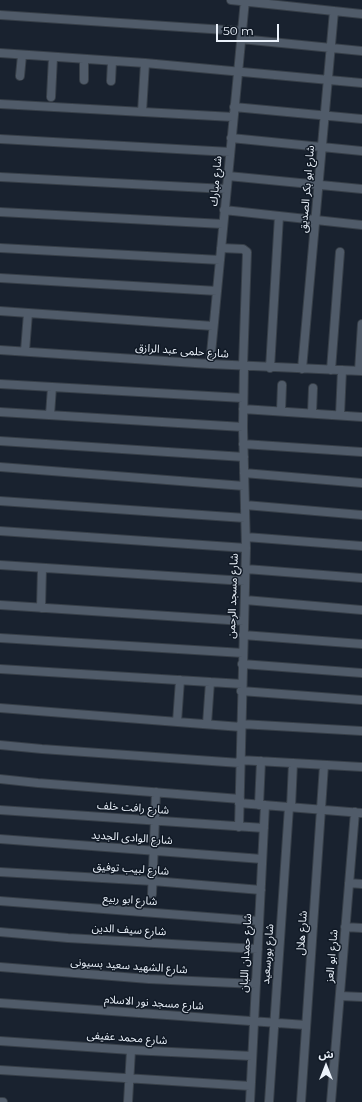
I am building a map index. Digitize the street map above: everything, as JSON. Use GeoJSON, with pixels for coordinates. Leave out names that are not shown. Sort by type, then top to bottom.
{"type":"FeatureCollection","features":[{"type":"Feature","properties":{"kind":"street"},"geometry":{"type":"LineString","coordinates":[[232,0],[362,14]]}},
{"type":"Feature","properties":{"kind":"street","name":"شارع مبارك"},"geometry":{"type":"LineString","coordinates":[[210,364],[245,1]]}},
{"type":"Feature","properties":{"kind":"street","name":"شارع ابو بكر الصديق"},"geometry":{"type":"LineString","coordinates":[[302,369],[334,11]]}},
{"type":"Feature","properties":{"kind":"street"},"geometry":{"type":"LineString","coordinates":[[0,15],[241,35],[330,48],[362,51]]}},
{"type":"Feature","properties":{"kind":"street"},"geometry":{"type":"LineString","coordinates":[[0,53],[145,63],[362,83]]}},
{"type":"Feature","properties":{"kind":"street"},"geometry":{"type":"LineString","coordinates":[[20,76],[22,54]]}},
{"type":"Feature","properties":{"kind":"street"},"geometry":{"type":"LineString","coordinates":[[51,96],[53,57]]}},
{"type":"Feature","properties":{"kind":"street"},"geometry":{"type":"LineString","coordinates":[[84,59],[84,80]]}},
{"type":"Feature","properties":{"kind":"street"},"geometry":{"type":"LineString","coordinates":[[111,82],[112,61]]}},
{"type":"Feature","properties":{"kind":"street"},"geometry":{"type":"LineString","coordinates":[[142,112],[145,63]]}},
{"type":"Feature","properties":{"kind":"street"},"geometry":{"type":"LineString","coordinates":[[0,104],[233,117]]}},
{"type":"Feature","properties":{"kind":"street"},"geometry":{"type":"LineString","coordinates":[[234,107],[362,119]]}},
{"type":"Feature","properties":{"kind":"street"},"geometry":{"type":"LineString","coordinates":[[231,138],[362,151]]}},
{"type":"Feature","properties":{"kind":"street"},"geometry":{"type":"LineString","coordinates":[[0,139],[230,152]]}},
{"type":"Feature","properties":{"kind":"street"},"geometry":{"type":"LineString","coordinates":[[228,176],[362,189]]}},
{"type":"Feature","properties":{"kind":"street"},"geometry":{"type":"LineString","coordinates":[[0,177],[226,189]]}},
{"type":"Feature","properties":{"kind":"street"},"geometry":{"type":"LineString","coordinates":[[224,210],[362,225]]}},
{"type":"Feature","properties":{"kind":"street"},"geometry":{"type":"LineString","coordinates":[[0,212],[223,224]]}},
{"type":"Feature","properties":{"kind":"street"},"geometry":{"type":"LineString","coordinates":[[270,368],[279,216]]}},
{"type":"Feature","properties":{"kind":"street"},"geometry":{"type":"LineString","coordinates":[[0,248],[220,260]]}},
{"type":"Feature","properties":{"kind":"street","name":"شارع مسجد الرحمن"},"geometry":{"type":"LineString","coordinates":[[221,248],[243,249],[247,254],[243,366],[246,581],[242,664],[239,827]]}},
{"type":"Feature","properties":{"kind":"street"},"geometry":{"type":"LineString","coordinates":[[332,370],[340,252]]}},
{"type":"Feature","properties":{"kind":"street"},"geometry":{"type":"LineString","coordinates":[[0,278],[217,292]]}},
{"type":"Feature","properties":{"kind":"street"},"geometry":{"type":"LineString","coordinates":[[0,311],[213,326]]}},
{"type":"Feature","properties":{"kind":"street"},"geometry":{"type":"LineString","coordinates":[[25,351],[28,313]]}},
{"type":"Feature","properties":{"kind":"street"},"geometry":{"type":"LineString","coordinates":[[361,371],[362,324]]}},
{"type":"Feature","properties":{"kind":"street","name":"شارع حلمى عبد الرازق"},"geometry":{"type":"LineString","coordinates":[[0,350],[270,368],[361,371]]}},
{"type":"Feature","properties":{"kind":"street"},"geometry":{"type":"LineString","coordinates":[[340,415],[342,370]]}},
{"type":"Feature","properties":{"kind":"street"},"geometry":{"type":"LineString","coordinates":[[0,384],[243,398]]}},
{"type":"Feature","properties":{"kind":"street"},"geometry":{"type":"LineString","coordinates":[[281,411],[282,385]]}},
{"type":"Feature","properties":{"kind":"street"},"geometry":{"type":"LineString","coordinates":[[50,415],[52,387]]}},
{"type":"Feature","properties":{"kind":"street"},"geometry":{"type":"LineString","coordinates":[[312,414],[313,388]]}},
{"type":"Feature","properties":{"kind":"street"},"geometry":{"type":"LineString","coordinates":[[243,409],[362,417]]}},
{"type":"Feature","properties":{"kind":"street"},"geometry":{"type":"LineString","coordinates":[[0,412],[243,427]]}},
{"type":"Feature","properties":{"kind":"street"},"geometry":{"type":"LineString","coordinates":[[0,441],[244,457]]}},
{"type":"Feature","properties":{"kind":"street"},"geometry":{"type":"LineString","coordinates":[[243,444],[362,452]]}},
{"type":"Feature","properties":{"kind":"street"},"geometry":{"type":"LineString","coordinates":[[0,467],[244,486]]}},
{"type":"Feature","properties":{"kind":"street"},"geometry":{"type":"LineString","coordinates":[[244,473],[362,483]]}},
{"type":"Feature","properties":{"kind":"street"},"geometry":{"type":"LineString","coordinates":[[0,501],[245,518]]}},
{"type":"Feature","properties":{"kind":"street"},"geometry":{"type":"LineString","coordinates":[[245,505],[362,515]]}},
{"type":"Feature","properties":{"kind":"street"},"geometry":{"type":"LineString","coordinates":[[0,531],[246,548]]}},
{"type":"Feature","properties":{"kind":"street"},"geometry":{"type":"LineString","coordinates":[[246,537],[362,546]]}},
{"type":"Feature","properties":{"kind":"street"},"geometry":{"type":"LineString","coordinates":[[0,566],[246,581]]}},
{"type":"Feature","properties":{"kind":"street"},"geometry":{"type":"LineString","coordinates":[[41,608],[42,568]]}},
{"type":"Feature","properties":{"kind":"street"},"geometry":{"type":"LineString","coordinates":[[246,568],[362,578]]}},
{"type":"Feature","properties":{"kind":"street"},"geometry":{"type":"LineString","coordinates":[[245,600],[362,610]]}},
{"type":"Feature","properties":{"kind":"street"},"geometry":{"type":"LineString","coordinates":[[0,605],[244,621]]}},
{"type":"Feature","properties":{"kind":"street"},"geometry":{"type":"LineString","coordinates":[[243,635],[362,644]]}},
{"type":"Feature","properties":{"kind":"street"},"geometry":{"type":"LineString","coordinates":[[0,638],[243,653]]}},
{"type":"Feature","properties":{"kind":"street"},"geometry":{"type":"LineString","coordinates":[[242,664],[362,673]]}},
{"type":"Feature","properties":{"kind":"street"},"geometry":{"type":"LineString","coordinates":[[0,669],[210,682],[242,688],[362,700]]}},
{"type":"Feature","properties":{"kind":"street"},"geometry":{"type":"LineString","coordinates":[[177,722],[180,680]]}},
{"type":"Feature","properties":{"kind":"street"},"geometry":{"type":"LineString","coordinates":[[207,724],[210,682]]}},
{"type":"Feature","properties":{"kind":"street"},"geometry":{"type":"LineString","coordinates":[[0,708],[207,724],[362,731]]}},
{"type":"Feature","properties":{"kind":"street"},"geometry":{"type":"LineString","coordinates":[[0,745],[42,749],[362,768]]}},
{"type":"Feature","properties":{"kind":"street","name":"شارع حمدان اللبان"},"geometry":{"type":"LineString","coordinates":[[250,1102],[264,828],[261,761]]}},
{"type":"Feature","properties":{"kind":"street","name":"شارع بورسعيد"},"geometry":{"type":"LineString","coordinates":[[269,1102],[293,763]]}},
{"type":"Feature","properties":{"kind":"street","name":"شارع هلال"},"geometry":{"type":"LineString","coordinates":[[301,1102],[324,765]]}},
{"type":"Feature","properties":{"kind":"street"},"geometry":{"type":"LineString","coordinates":[[0,779],[156,792],[240,801],[262,805],[358,812]]}},
{"type":"Feature","properties":{"kind":"street"},"geometry":{"type":"LineString","coordinates":[[152,894],[156,792]]}},
{"type":"Feature","properties":{"kind":"street","name":"شارع رافت خلف"},"geometry":{"type":"LineString","coordinates":[[0,810],[264,828]]}},
{"type":"Feature","properties":{"kind":"street","name":"شارع ابو العز"},"geometry":{"type":"LineString","coordinates":[[331,1102],[349,883],[358,812]]}},
{"type":"Feature","properties":{"kind":"street","name":"شارع الوادى الجديد"},"geometry":{"type":"LineString","coordinates":[[0,839],[262,859]]}},
{"type":"Feature","properties":{"kind":"street","name":"شارع لبيب توفيق"},"geometry":{"type":"LineString","coordinates":[[0,872],[153,881],[261,890]]}},
{"type":"Feature","properties":{"kind":"street"},"geometry":{"type":"LineString","coordinates":[[349,883],[362,884]]}},
{"type":"Feature","properties":{"kind":"street","name":"شارع ابو ربيع"},"geometry":{"type":"LineString","coordinates":[[0,901],[259,921]]}},
{"type":"Feature","properties":{"kind":"street"},"geometry":{"type":"LineString","coordinates":[[345,927],[362,928]]}},
{"type":"Feature","properties":{"kind":"street","name":"شارع سيف الدين"},"geometry":{"type":"LineString","coordinates":[[0,932],[68,938],[258,949]]}},
{"type":"Feature","properties":{"kind":"street","name":"شارع الشهيد سعيد بسيونى"},"geometry":{"type":"LineString","coordinates":[[0,967],[149,979],[256,984]]}},
{"type":"Feature","properties":{"kind":"street"},"geometry":{"type":"LineString","coordinates":[[340,996],[362,997]]}},
{"type":"Feature","properties":{"kind":"street","name":"شارع مسجد نور الاسلام"},"geometry":{"type":"LineString","coordinates":[[0,1003],[306,1025]]}},
{"type":"Feature","properties":{"kind":"street","name":"شارع محمد عفيفى"},"geometry":{"type":"LineString","coordinates":[[0,1040],[131,1050],[252,1056]]}},
{"type":"Feature","properties":{"kind":"street"},"geometry":{"type":"LineString","coordinates":[[128,1102],[131,1050]]}},
{"type":"Feature","properties":{"kind":"street"},"geometry":{"type":"LineString","coordinates":[[0,1070],[250,1086]]}}]}
